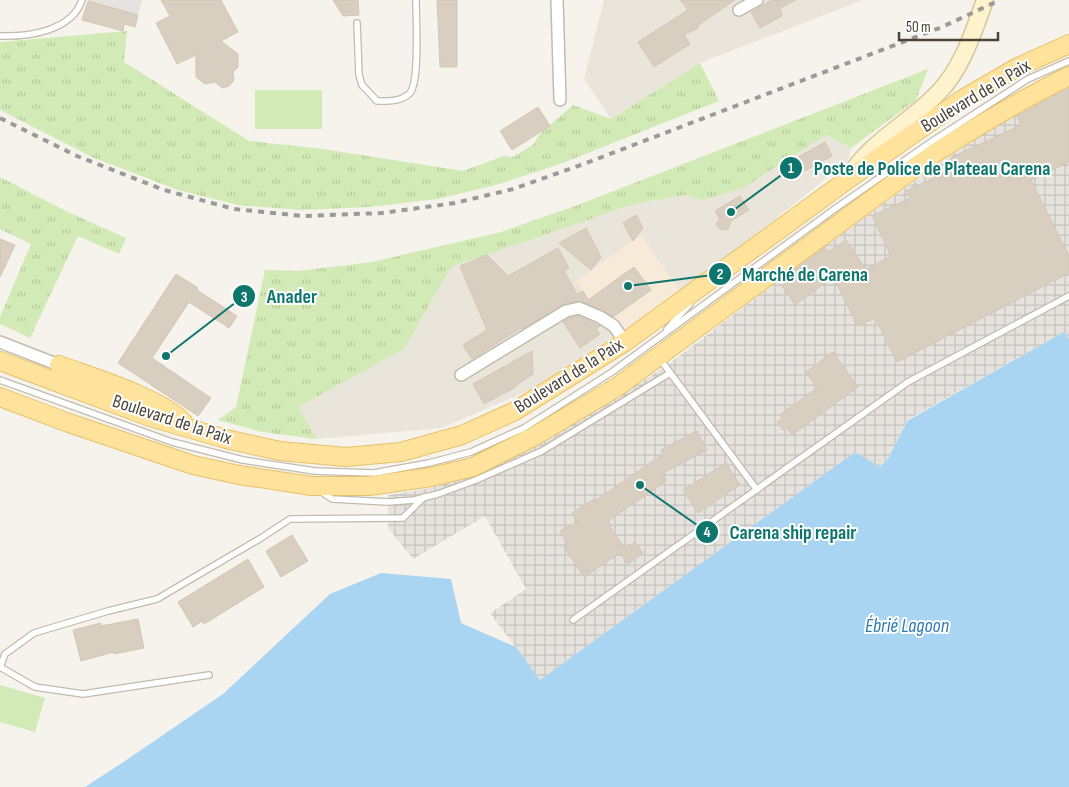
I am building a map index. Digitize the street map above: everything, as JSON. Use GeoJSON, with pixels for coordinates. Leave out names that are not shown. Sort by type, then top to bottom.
{"type":"FeatureCollection","features":[{"type":"Feature","properties":{"kind":"main road"},"geometry":{"type":"LineString","coordinates":[[847,180],[856,165],[871,150],[930,101],[947,83],[961,62],[985,0]]}},
{"type":"Feature","properties":{"kind":"main road","name":"Boulevard de la Paix"},"geometry":{"type":"LineString","coordinates":[[0,361],[150,417],[226,439],[280,451],[346,456],[401,452],[462,435],[515,411],[706,294],[716,276],[847,180],[963,99],[1018,67],[1069,44]]}},
{"type":"Feature","properties":{"kind":"main road","name":"Boulevard de la Paix"},"geometry":{"type":"LineString","coordinates":[[0,397],[66,422],[193,465],[239,475],[312,486],[370,486],[431,478],[473,467],[533,437],[617,387],[935,153],[1032,94],[1069,76]]}},
{"type":"Feature","properties":{"kind":"main road"},"geometry":{"type":"LineString","coordinates":[[59,365],[127,391],[167,409],[178,416],[188,427]]}},
{"type":"Feature","properties":{"kind":"street"},"geometry":{"type":"LineString","coordinates":[[557,0],[560,100]]}},
{"type":"Feature","properties":{"kind":"street"},"geometry":{"type":"LineString","coordinates":[[739,10],[757,0]]}},
{"type":"Feature","properties":{"kind":"street"},"geometry":{"type":"LineString","coordinates":[[461,375],[572,309],[579,308],[608,322],[614,326],[626,342]]}},
{"type":"Feature","properties":{"kind":"street"},"geometry":{"type":"LineString","coordinates":[[0,342],[59,365]]}},
{"type":"Feature","properties":{"kind":"lane"},"geometry":{"type":"LineString","coordinates":[[0,36],[29,34],[52,28],[72,18],[82,0]]}},
{"type":"Feature","properties":{"kind":"lane"},"geometry":{"type":"LineString","coordinates":[[358,23],[359,75],[362,85],[377,101],[398,100],[410,93],[416,79],[416,0]]}},
{"type":"Feature","properties":{"kind":"lane","name":"Boulevard de la Paix"},"geometry":{"type":"LineString","coordinates":[[0,380],[172,442],[234,458],[315,471],[374,472],[429,463],[471,452],[524,428],[612,372],[657,340],[706,294],[1028,79],[1069,61]]}},
{"type":"Feature","properties":{"kind":"lane"},"geometry":{"type":"LineString","coordinates":[[931,142],[1032,94]]}},
{"type":"Feature","properties":{"kind":"lane"},"geometry":{"type":"LineString","coordinates":[[657,340],[716,276]]}},
{"type":"Feature","properties":{"kind":"lane"},"geometry":{"type":"LineString","coordinates":[[573,620],[908,382],[1069,296]]}},
{"type":"Feature","properties":{"kind":"lane"},"geometry":{"type":"LineString","coordinates":[[658,357],[757,490]]}},
{"type":"Feature","properties":{"kind":"lane"},"geometry":{"type":"LineString","coordinates":[[312,486],[332,500],[388,502],[414,500],[424,497],[476,480],[542,451],[670,373]]}},
{"type":"Feature","properties":{"kind":"lane"},"geometry":{"type":"LineString","coordinates":[[209,675],[83,694],[35,687],[0,667],[5,654],[34,633],[157,599],[290,519],[403,518],[424,497]]}},
{"type":"Feature","properties":{"kind":"shaded area"},"geometry":{"type":"Polygon","coordinates":[[[88,0],[142,0],[138,15],[88,0]]]}},
{"type":"Feature","properties":{"kind":"shaded area"},"geometry":{"type":"Polygon","coordinates":[[[604,0],[863,0],[700,63],[611,119],[584,79],[604,0]]]}},
{"type":"Feature","properties":{"kind":"shaded area"},"geometry":{"type":"Polygon","coordinates":[[[1069,88],[1069,339],[1064,332],[907,420],[889,457],[879,467],[855,452],[540,680],[490,613],[526,589],[485,516],[413,559],[388,528],[388,495],[438,486],[476,475],[539,445],[665,367],[791,271],[941,162],[1016,113],[1069,88]]]}},
{"type":"Feature","properties":{"kind":"shaded area"},"geometry":{"type":"Polygon","coordinates":[[[826,135],[851,148],[848,161],[694,284],[530,390],[441,428],[317,439],[297,407],[404,349],[451,267],[634,204],[686,195],[700,199],[743,188],[826,135]]]}},
{"type":"Feature","properties":{"kind":"shaded area"},"geometry":{"type":"Polygon","coordinates":[[[641,235],[681,292],[616,338],[576,281],[641,235]]]}},
{"type":"Feature","properties":{"kind":"green space"},"geometry":{"type":"Polygon","coordinates":[[[127,31],[124,62],[249,141],[323,149],[463,171],[504,156],[513,157],[534,144],[539,135],[573,105],[611,119],[700,63],[719,101],[560,164],[496,185],[437,199],[369,207],[301,210],[238,205],[178,190],[94,158],[0,110],[0,42],[127,31]]]}},
{"type":"Feature","properties":{"kind":"green space"},"geometry":{"type":"Polygon","coordinates":[[[928,69],[916,100],[851,148],[826,135],[743,188],[703,200],[686,195],[634,204],[451,267],[404,349],[298,407],[317,439],[262,432],[218,420],[236,407],[265,270],[298,271],[372,262],[501,232],[575,206],[928,69]]]}},
{"type":"Feature","properties":{"kind":"green space"},"geometry":{"type":"Polygon","coordinates":[[[255,90],[322,90],[322,129],[255,129],[255,90]]]}},
{"type":"Feature","properties":{"kind":"green space"},"geometry":{"type":"Polygon","coordinates":[[[0,177],[68,212],[126,238],[119,254],[78,236],[30,338],[0,324],[0,317],[31,244],[0,229],[0,177]]]}},
{"type":"Feature","properties":{"kind":"green space"},"geometry":{"type":"Polygon","coordinates":[[[0,685],[45,698],[35,732],[0,722],[0,685]]]}},
{"type":"Feature","properties":{"kind":"water","name":"Ébrié Lagoon"},"geometry":{"type":"Polygon","coordinates":[[[1064,332],[1069,339],[1069,787],[85,787],[223,694],[330,594],[381,573],[451,579],[461,623],[516,647],[540,680],[855,452],[880,467],[889,457],[907,421],[1064,332]]]}},
{"type":"Feature","properties":{"kind":"building"},"geometry":{"type":"Polygon","coordinates":[[[161,0],[221,0],[238,32],[221,41],[238,54],[238,67],[233,72],[234,80],[229,86],[222,88],[215,82],[205,84],[196,77],[196,55],[177,64],[156,23],[170,16],[161,0]]]}},
{"type":"Feature","properties":{"kind":"building"},"geometry":{"type":"Polygon","coordinates":[[[333,0],[358,0],[359,15],[343,16],[333,0]]]}},
{"type":"Feature","properties":{"kind":"building"},"geometry":{"type":"Polygon","coordinates":[[[437,0],[457,0],[457,67],[440,67],[437,0]]]}},
{"type":"Feature","properties":{"kind":"building"},"geometry":{"type":"Polygon","coordinates":[[[680,0],[735,0],[697,26],[698,28],[684,35],[690,44],[654,67],[638,42],[688,10],[680,0]]]}},
{"type":"Feature","properties":{"kind":"building"},"geometry":{"type":"Polygon","coordinates":[[[772,0],[796,0],[780,8],[782,16],[760,28],[751,12],[772,0]]]}},
{"type":"Feature","properties":{"kind":"building"},"geometry":{"type":"Polygon","coordinates":[[[88,1],[138,15],[135,27],[124,24],[123,31],[82,20],[88,1]]]}},
{"type":"Feature","properties":{"kind":"building"},"geometry":{"type":"Polygon","coordinates":[[[1069,88],[1069,162],[1031,180],[1069,256],[1069,273],[897,362],[875,318],[858,326],[833,277],[795,305],[782,286],[795,277],[791,272],[825,247],[828,252],[846,240],[866,269],[891,256],[872,216],[910,198],[906,191],[955,168],[950,158],[1021,125],[1017,116],[1069,88]]]}},
{"type":"Feature","properties":{"kind":"building"},"geometry":{"type":"Polygon","coordinates":[[[538,107],[550,126],[512,150],[500,131],[538,107]]]}},
{"type":"Feature","properties":{"kind":"building"},"geometry":{"type":"Polygon","coordinates":[[[825,142],[832,156],[786,181],[779,168],[825,142]]]}},
{"type":"Feature","properties":{"kind":"building"},"geometry":{"type":"Polygon","coordinates":[[[740,196],[749,210],[731,221],[728,229],[721,230],[716,224],[720,219],[715,211],[740,196]]]}},
{"type":"Feature","properties":{"kind":"building"},"geometry":{"type":"Polygon","coordinates":[[[636,215],[643,228],[633,241],[623,223],[636,215]]]}},
{"type":"Feature","properties":{"kind":"building"},"geometry":{"type":"Polygon","coordinates":[[[586,228],[601,257],[591,270],[559,243],[586,228]]]}},
{"type":"Feature","properties":{"kind":"building"},"geometry":{"type":"Polygon","coordinates":[[[0,239],[15,245],[0,277],[0,239]]]}},
{"type":"Feature","properties":{"kind":"building"},"geometry":{"type":"Polygon","coordinates":[[[558,248],[569,268],[564,271],[577,294],[583,291],[588,300],[634,267],[651,290],[613,317],[603,310],[581,301],[564,304],[472,359],[463,345],[487,330],[460,266],[487,255],[508,276],[558,248]]]}},
{"type":"Feature","properties":{"kind":"building"},"geometry":{"type":"Polygon","coordinates":[[[176,274],[237,316],[229,328],[189,302],[152,358],[211,398],[198,416],[118,363],[176,274]]]}},
{"type":"Feature","properties":{"kind":"building"},"geometry":{"type":"Polygon","coordinates":[[[578,316],[600,326],[596,329],[600,334],[580,348],[563,322],[578,316]]]}},
{"type":"Feature","properties":{"kind":"building"},"geometry":{"type":"Polygon","coordinates":[[[532,351],[533,374],[516,387],[484,404],[473,384],[532,351]]]}},
{"type":"Feature","properties":{"kind":"building"},"geometry":{"type":"Polygon","coordinates":[[[833,352],[858,387],[792,435],[787,428],[783,430],[777,422],[782,418],[780,415],[817,388],[806,372],[833,352]]]}},
{"type":"Feature","properties":{"kind":"building"},"geometry":{"type":"Polygon","coordinates":[[[697,431],[707,450],[661,474],[666,481],[608,521],[625,549],[635,542],[643,553],[628,564],[620,553],[584,577],[564,547],[568,545],[560,531],[577,522],[572,513],[594,499],[595,501],[663,454],[661,450],[697,431]]]}},
{"type":"Feature","properties":{"kind":"building"},"geometry":{"type":"Polygon","coordinates":[[[726,463],[740,485],[698,513],[683,490],[726,463]]]}},
{"type":"Feature","properties":{"kind":"building"},"geometry":{"type":"Polygon","coordinates":[[[292,535],[308,561],[281,577],[266,551],[292,535]]]}},
{"type":"Feature","properties":{"kind":"building"},"geometry":{"type":"Polygon","coordinates":[[[248,559],[264,587],[204,624],[202,621],[193,627],[178,602],[248,559]]]}},
{"type":"Feature","properties":{"kind":"building"},"geometry":{"type":"Polygon","coordinates":[[[138,619],[144,648],[114,654],[114,652],[81,661],[73,630],[101,623],[101,626],[138,619]]]}},
{"type":"Feature","properties":{"kind":"railway"},"geometry":{"type":"LineString","coordinates":[[0,118],[77,156],[164,190],[234,209],[303,216],[382,213],[455,203],[513,189],[589,162],[942,27],[1000,0]]}},
{"type":"Feature","properties":{"kind":"place","name":"Poste de Police de Plateau Carena"},"geometry":{"type":"Point","coordinates":[731,212]}},
{"type":"Feature","properties":{"kind":"place","name":"Marché de Carena"},"geometry":{"type":"Point","coordinates":[628,286]}},
{"type":"Feature","properties":{"kind":"place","name":"Anader"},"geometry":{"type":"Point","coordinates":[166,356]}},
{"type":"Feature","properties":{"kind":"place","name":"Carena ship repair"},"geometry":{"type":"Point","coordinates":[640,485]}}]}
